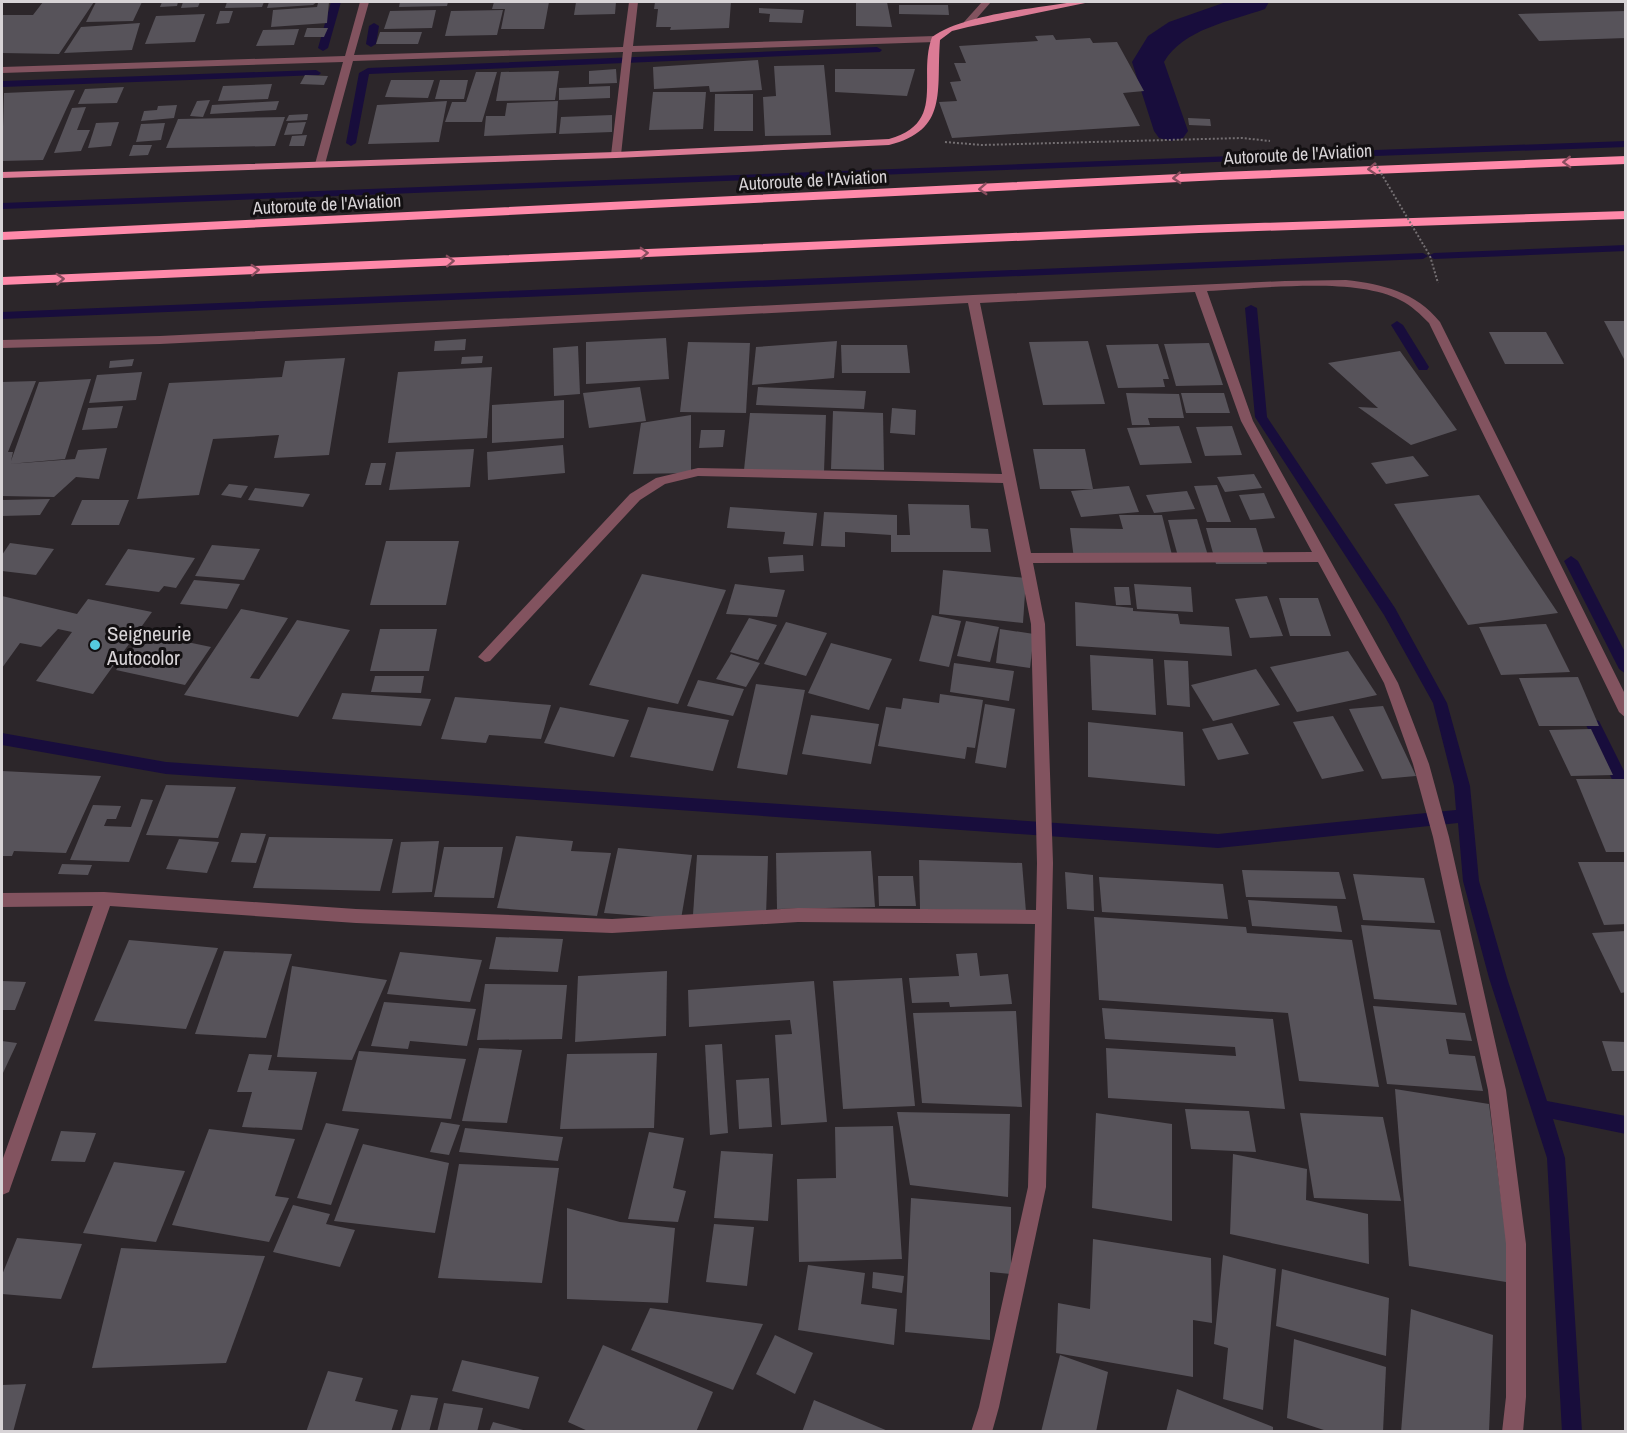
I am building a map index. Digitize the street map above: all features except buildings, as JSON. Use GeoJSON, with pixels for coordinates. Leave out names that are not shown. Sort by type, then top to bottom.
{"type":"FeatureCollection","features":[{"type":"Feature","properties":{"kind":"highway","name":"Autoroute de l'Aviation"},"geometry":{"type":"LineString","coordinates":[[2,236],[399,219],[1408,167],[1626,160]]}},
{"type":"Feature","properties":{"kind":"highway"},"geometry":{"type":"LineString","coordinates":[[2,281],[1199,229],[1626,215]]}},
{"type":"Feature","properties":{"kind":"main road"},"geometry":{"type":"LineString","coordinates":[[2,175],[616,155],[865,144],[902,138],[924,124],[929,111],[935,39],[949,29],[1085,2]]}},
{"type":"Feature","properties":{"kind":"street"},"geometry":{"type":"LineString","coordinates":[[320,164],[364,2]]}},
{"type":"Feature","properties":{"kind":"street"},"geometry":{"type":"LineString","coordinates":[[616,155],[633,2]]}},
{"type":"Feature","properties":{"kind":"street"},"geometry":{"type":"LineString","coordinates":[[967,24],[986,2]]}},
{"type":"Feature","properties":{"kind":"street"},"geometry":{"type":"LineString","coordinates":[[2,70],[935,39]]}},
{"type":"Feature","properties":{"kind":"street"},"geometry":{"type":"LineString","coordinates":[[2,344],[160,340],[973,298],[1345,284],[1381,288],[1405,296],[1425,310],[1434,322],[1626,712]]}},
{"type":"Feature","properties":{"kind":"street"},"geometry":{"type":"LineString","coordinates":[[1200,289],[1247,421],[1391,683],[1421,764],[1441,837],[1494,1078],[1516,1244],[1516,1397],[1512,1431]]}},
{"type":"Feature","properties":{"kind":"street"},"geometry":{"type":"LineString","coordinates":[[973,298],[1038,624],[1045,863],[1037,1187],[989,1407],[981,1431]]}},
{"type":"Feature","properties":{"kind":"street"},"geometry":{"type":"LineString","coordinates":[[485,657],[635,497],[661,481],[698,472],[1009,479]]}},
{"type":"Feature","properties":{"kind":"street"},"geometry":{"type":"LineString","coordinates":[[1025,558],[1322,557]]}},
{"type":"Feature","properties":{"kind":"street"},"geometry":{"type":"LineString","coordinates":[[2,900],[104,899],[356,916],[612,926],[798,915],[1043,917]]}},
{"type":"Feature","properties":{"kind":"street"},"geometry":{"type":"LineString","coordinates":[[2,1186],[104,899]]}},
{"type":"Feature","properties":{"kind":"path"},"geometry":{"type":"LineString","coordinates":[[902,138],[982,145],[1242,138],[1277,141]]}},
{"type":"Feature","properties":{"kind":"path"},"geometry":{"type":"LineString","coordinates":[[1375,163],[1430,256],[1441,291]]}},
{"type":"Feature","properties":{"kind":"waterway"},"geometry":{"type":"LineString","coordinates":[[323,48],[336,2]]}},
{"type":"Feature","properties":{"kind":"waterway"},"geometry":{"type":"LineString","coordinates":[[1171,131],[1148,62],[1159,43],[1180,29],[1254,2]]}},
{"type":"Feature","properties":{"kind":"waterway"},"geometry":{"type":"LineString","coordinates":[[371,44],[374,26]]}},
{"type":"Feature","properties":{"kind":"waterway"},"geometry":{"type":"LineString","coordinates":[[368,71],[877,50]]}},
{"type":"Feature","properties":{"kind":"waterway"},"geometry":{"type":"LineString","coordinates":[[2,84],[316,73]]}},
{"type":"Feature","properties":{"kind":"waterway"},"geometry":{"type":"LineString","coordinates":[[351,143],[364,73]]}},
{"type":"Feature","properties":{"kind":"waterway"},"geometry":{"type":"LineString","coordinates":[[1375,153],[1626,144]]}},
{"type":"Feature","properties":{"kind":"waterway"},"geometry":{"type":"LineString","coordinates":[[2,206],[1364,154]]}},
{"type":"Feature","properties":{"kind":"waterway"},"geometry":{"type":"LineString","coordinates":[[1434,256],[1626,248]]}},
{"type":"Feature","properties":{"kind":"waterway"},"geometry":{"type":"LineString","coordinates":[[2,316],[1423,256]]}},
{"type":"Feature","properties":{"kind":"waterway"},"geometry":{"type":"LineString","coordinates":[[1251,308],[1261,417],[1390,612],[1440,703],[1462,786],[1465,816]]}},
{"type":"Feature","properties":{"kind":"waterway"},"geometry":{"type":"LineString","coordinates":[[1397,325],[1423,367]]}},
{"type":"Feature","properties":{"kind":"waterway"},"geometry":{"type":"LineString","coordinates":[[1571,561],[1626,669]]}},
{"type":"Feature","properties":{"kind":"waterway"},"geometry":{"type":"LineString","coordinates":[[1594,725],[1626,792]]}},
{"type":"Feature","properties":{"kind":"waterway"},"geometry":{"type":"LineString","coordinates":[[2,739],[166,768],[1218,841],[1465,816]]}},
{"type":"Feature","properties":{"kind":"waterway"},"geometry":{"type":"LineString","coordinates":[[1465,816],[1471,881],[1498,978],[1540,1108]]}},
{"type":"Feature","properties":{"kind":"waterway"},"geometry":{"type":"LineString","coordinates":[[1540,1108],[1626,1125]]}},
{"type":"Feature","properties":{"kind":"waterway"},"geometry":{"type":"LineString","coordinates":[[1540,1108],[1556,1158],[1572,1432]]}},
{"type":"Feature","properties":{"kind":"place","name":"Seigneurie Autocolor"},"geometry":{"type":"Point","coordinates":[95,645]}}]}
